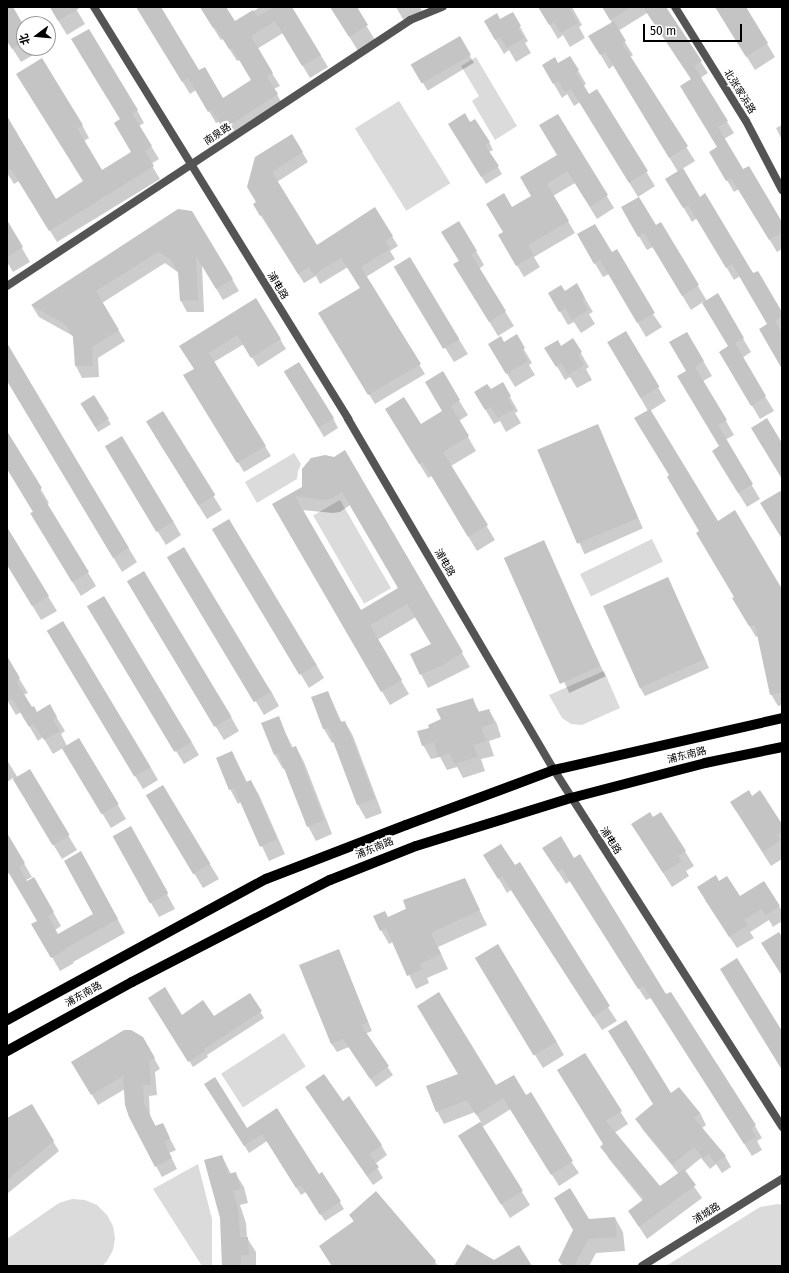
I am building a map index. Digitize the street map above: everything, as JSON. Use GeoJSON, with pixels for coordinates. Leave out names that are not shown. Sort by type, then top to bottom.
{"type":"FeatureCollection","features":[{"type":"Feature","properties":{"kind":"main road","name":"浦东南路"},"geometry":{"type":"LineString","coordinates":[[7,1020],[266,880],[554,770],[782,718]]}},
{"type":"Feature","properties":{"kind":"main road","name":"浦东南路"},"geometry":{"type":"LineString","coordinates":[[7,1051],[132,982],[330,880],[416,846],[571,798],[705,764],[782,747]]}},
{"type":"Feature","properties":{"kind":"street","name":"浦电路"},"geometry":{"type":"LineString","coordinates":[[94,7],[192,164],[363,445],[571,798],[782,1127]]}},
{"type":"Feature","properties":{"kind":"street","name":"南泉路"},"geometry":{"type":"LineString","coordinates":[[7,286],[410,20],[443,7]]}},
{"type":"Feature","properties":{"kind":"street","name":"北张家浜路"},"geometry":{"type":"LineString","coordinates":[[675,7],[746,122],[782,190]]}},
{"type":"Feature","properties":{"kind":"street","name":"浦城路"},"geometry":{"type":"LineString","coordinates":[[642,1266],[782,1179]]}},
{"type":"Feature","properties":{"kind":"shaded area"},"geometry":{"type":"Polygon","coordinates":[[[476,57],[517,126],[495,140],[472,101],[479,96],[461,66],[476,57]]]}},
{"type":"Feature","properties":{"kind":"shaded area"},"geometry":{"type":"Polygon","coordinates":[[[399,101],[450,183],[406,211],[355,129],[399,101]]]}},
{"type":"Feature","properties":{"kind":"shaded area"},"geometry":{"type":"Polygon","coordinates":[[[294,453],[301,464],[297,479],[257,503],[245,482],[294,453]]]}},
{"type":"Feature","properties":{"kind":"shaded area"},"geometry":{"type":"Polygon","coordinates":[[[340,500],[391,588],[364,604],[313,516],[340,500]]]}},
{"type":"Feature","properties":{"kind":"shaded area"},"geometry":{"type":"Polygon","coordinates":[[[652,539],[663,561],[591,597],[580,574],[652,539]]]}},
{"type":"Feature","properties":{"kind":"shaded area"},"geometry":{"type":"Polygon","coordinates":[[[604,671],[620,708],[582,725],[571,724],[562,718],[549,695],[604,671]]]}},
{"type":"Feature","properties":{"kind":"shaded area"},"geometry":{"type":"Polygon","coordinates":[[[284,1033],[306,1067],[243,1107],[221,1074],[284,1033]]]}},
{"type":"Feature","properties":{"kind":"shaded area"},"geometry":{"type":"Polygon","coordinates":[[[198,1164],[212,1219],[212,1266],[202,1266],[153,1189],[198,1164]]]}},
{"type":"Feature","properties":{"kind":"shaded area"},"geometry":{"type":"Polygon","coordinates":[[[72,1199],[85,1200],[97,1205],[107,1215],[113,1226],[115,1238],[113,1250],[107,1261],[102,1266],[7,1266],[7,1239],[59,1203],[72,1199]]]}},
{"type":"Feature","properties":{"kind":"shaded area"},"geometry":{"type":"Polygon","coordinates":[[[778,1204],[782,1205],[782,1266],[666,1266],[760,1207],[778,1204]]]}},
{"type":"Feature","properties":{"kind":"building"},"geometry":{"type":"Polygon","coordinates":[[[7,7],[13,7],[18,16],[16,16],[16,46],[12,49],[7,41],[7,7]]]}},
{"type":"Feature","properties":{"kind":"building"},"geometry":{"type":"Polygon","coordinates":[[[50,7],[81,7],[58,21],[50,7]]]}},
{"type":"Feature","properties":{"kind":"building"},"geometry":{"type":"Polygon","coordinates":[[[136,7],[161,7],[199,70],[205,67],[223,98],[251,80],[232,48],[229,49],[215,27],[213,28],[200,7],[226,7],[235,21],[253,10],[257,17],[274,7],[292,7],[321,55],[302,66],[275,21],[251,36],[273,73],[267,77],[278,94],[224,129],[211,110],[208,112],[188,78],[182,82],[136,7]]]}},
{"type":"Feature","properties":{"kind":"building"},"geometry":{"type":"Polygon","coordinates":[[[330,7],[357,7],[368,25],[349,37],[330,7]]]}},
{"type":"Feature","properties":{"kind":"building"},"geometry":{"type":"Polygon","coordinates":[[[538,7],[568,7],[578,23],[561,33],[554,22],[549,25],[538,7]]]}},
{"type":"Feature","properties":{"kind":"building"},"geometry":{"type":"Polygon","coordinates":[[[602,7],[631,7],[610,20],[602,7]]]}},
{"type":"Feature","properties":{"kind":"building"},"geometry":{"type":"Polygon","coordinates":[[[643,7],[666,7],[702,61],[694,66],[728,121],[718,127],[743,169],[749,166],[782,222],[782,233],[769,240],[731,178],[726,181],[709,152],[717,147],[680,86],[691,79],[643,7]]]}},
{"type":"Feature","properties":{"kind":"building"},"geometry":{"type":"Polygon","coordinates":[[[715,7],[746,7],[768,43],[746,57],[715,7]]]}},
{"type":"Feature","properties":{"kind":"building"},"geometry":{"type":"Polygon","coordinates":[[[513,12],[521,26],[518,28],[524,38],[507,48],[500,37],[495,40],[484,21],[497,13],[500,19],[513,12]]]}},
{"type":"Feature","properties":{"kind":"building"},"geometry":{"type":"Polygon","coordinates":[[[614,21],[626,41],[622,43],[688,146],[669,158],[605,52],[600,55],[588,36],[614,21]]]}},
{"type":"Feature","properties":{"kind":"building"},"geometry":{"type":"Polygon","coordinates":[[[89,29],[138,110],[132,113],[152,146],[145,151],[154,166],[49,231],[11,169],[7,172],[7,116],[56,199],[83,181],[16,74],[42,58],[83,125],[77,128],[102,170],[131,152],[114,123],[120,119],[71,39],[89,29]]]}},
{"type":"Feature","properties":{"kind":"building"},"geometry":{"type":"Polygon","coordinates":[[[460,36],[471,55],[422,84],[411,64],[460,36]]]}},
{"type":"Feature","properties":{"kind":"building"},"geometry":{"type":"Polygon","coordinates":[[[570,56],[579,70],[576,72],[589,94],[597,89],[648,171],[629,183],[571,89],[565,92],[558,81],[553,84],[542,65],[555,57],[558,63],[570,56]]]}},
{"type":"Feature","properties":{"kind":"building"},"geometry":{"type":"Polygon","coordinates":[[[465,113],[470,122],[475,119],[490,142],[485,145],[499,166],[481,177],[448,124],[465,113]]]}},
{"type":"Feature","properties":{"kind":"building"},"geometry":{"type":"Polygon","coordinates":[[[558,114],[608,195],[590,207],[567,171],[547,184],[569,221],[528,245],[534,255],[516,266],[498,235],[503,232],[486,204],[504,193],[512,207],[531,196],[520,177],[557,155],[539,125],[558,114]]]}},
{"type":"Feature","properties":{"kind":"building"},"geometry":{"type":"Polygon","coordinates":[[[292,134],[303,152],[272,172],[317,245],[375,207],[393,236],[385,241],[390,249],[361,267],[421,364],[368,395],[318,313],[360,288],[341,258],[314,275],[309,267],[298,274],[262,215],[260,216],[253,204],[256,202],[247,187],[255,157],[292,134]]]}},
{"type":"Feature","properties":{"kind":"building"},"geometry":{"type":"Polygon","coordinates":[[[683,168],[700,197],[705,193],[753,273],[758,271],[782,312],[782,316],[775,321],[782,333],[782,369],[759,329],[767,324],[732,264],[726,268],[688,205],[683,208],[665,179],[683,168]]]}},
{"type":"Feature","properties":{"kind":"building"},"geometry":{"type":"Polygon","coordinates":[[[639,197],[656,225],[661,222],[699,285],[682,296],[644,233],[638,237],[621,207],[639,197]]]}},
{"type":"Feature","properties":{"kind":"building"},"geometry":{"type":"Polygon","coordinates":[[[178,209],[192,211],[233,279],[216,289],[196,256],[198,300],[180,301],[178,272],[170,259],[158,252],[96,291],[119,330],[92,347],[93,366],[75,366],[73,337],[65,324],[31,305],[178,209]]]}},
{"type":"Feature","properties":{"kind":"building"},"geometry":{"type":"Polygon","coordinates":[[[7,220],[23,247],[7,257],[7,220]]]}},
{"type":"Feature","properties":{"kind":"building"},"geometry":{"type":"Polygon","coordinates":[[[459,221],[477,251],[471,254],[506,311],[489,322],[453,264],[459,261],[441,232],[459,221]]]}},
{"type":"Feature","properties":{"kind":"building"},"geometry":{"type":"Polygon","coordinates":[[[595,224],[612,252],[617,249],[655,313],[637,323],[600,260],[594,264],[577,234],[595,224]]]}},
{"type":"Feature","properties":{"kind":"building"},"geometry":{"type":"Polygon","coordinates":[[[410,257],[459,339],[443,349],[394,267],[410,257]]]}},
{"type":"Feature","properties":{"kind":"building"},"geometry":{"type":"Polygon","coordinates":[[[577,283],[585,298],[582,299],[588,310],[572,320],[565,308],[559,312],[548,293],[561,285],[565,291],[577,283]]]}},
{"type":"Feature","properties":{"kind":"building"},"geometry":{"type":"Polygon","coordinates":[[[718,293],[744,338],[735,343],[766,396],[751,406],[719,352],[728,346],[702,303],[718,293]]]}},
{"type":"Feature","properties":{"kind":"building"},"geometry":{"type":"Polygon","coordinates":[[[256,298],[281,339],[251,358],[237,335],[209,353],[266,446],[237,463],[183,375],[194,369],[179,346],[256,298]]]}},
{"type":"Feature","properties":{"kind":"building"},"geometry":{"type":"Polygon","coordinates":[[[626,331],[659,387],[641,398],[607,342],[626,331]]]}},
{"type":"Feature","properties":{"kind":"building"},"geometry":{"type":"Polygon","coordinates":[[[687,332],[704,361],[695,367],[727,420],[718,425],[753,484],[738,493],[712,451],[719,446],[677,376],[686,371],[669,342],[687,332]]]}},
{"type":"Feature","properties":{"kind":"building"},"geometry":{"type":"Polygon","coordinates":[[[517,334],[525,348],[522,350],[528,361],[506,374],[488,344],[501,336],[504,342],[517,334]]]}},
{"type":"Feature","properties":{"kind":"building"},"geometry":{"type":"Polygon","coordinates":[[[573,338],[582,352],[578,355],[584,365],[568,375],[561,363],[556,367],[544,348],[558,340],[561,346],[573,338]]]}},
{"type":"Feature","properties":{"kind":"building"},"geometry":{"type":"Polygon","coordinates":[[[7,343],[129,548],[113,558],[7,381],[7,343]]]}},
{"type":"Feature","properties":{"kind":"building"},"geometry":{"type":"Polygon","coordinates":[[[299,362],[334,418],[319,428],[284,372],[299,362]]]}},
{"type":"Feature","properties":{"kind":"building"},"geometry":{"type":"Polygon","coordinates":[[[443,371],[460,400],[451,406],[469,436],[443,452],[488,525],[468,537],[423,462],[419,464],[385,409],[404,397],[421,424],[442,411],[425,382],[443,371]]]}},
{"type":"Feature","properties":{"kind":"building"},"geometry":{"type":"Polygon","coordinates":[[[503,382],[511,396],[508,398],[514,409],[498,418],[491,407],[485,410],[474,392],[487,384],[491,389],[503,382]]]}},
{"type":"Feature","properties":{"kind":"building"},"geometry":{"type":"Polygon","coordinates":[[[94,395],[109,419],[95,427],[80,403],[94,395]]]}},
{"type":"Feature","properties":{"kind":"building"},"geometry":{"type":"Polygon","coordinates":[[[650,409],[718,521],[735,510],[782,589],[782,692],[770,695],[755,625],[749,626],[732,598],[734,597],[696,533],[699,531],[667,477],[669,475],[634,418],[650,409]]]}},
{"type":"Feature","properties":{"kind":"building"},"geometry":{"type":"Polygon","coordinates":[[[163,411],[215,495],[199,506],[146,422],[163,411]]]}},
{"type":"Feature","properties":{"kind":"building"},"geometry":{"type":"Polygon","coordinates":[[[767,418],[782,443],[782,479],[751,428],[767,418]]]}},
{"type":"Feature","properties":{"kind":"building"},"geometry":{"type":"Polygon","coordinates":[[[598,424],[638,518],[577,544],[537,450],[598,424]]]}},
{"type":"Feature","properties":{"kind":"building"},"geometry":{"type":"Polygon","coordinates":[[[7,431],[42,488],[39,490],[89,572],[72,582],[30,513],[33,512],[7,469],[7,431]]]}},
{"type":"Feature","properties":{"kind":"building"},"geometry":{"type":"Polygon","coordinates":[[[122,436],[174,522],[156,532],[105,446],[122,436]]]}},
{"type":"Feature","properties":{"kind":"building"},"geometry":{"type":"Polygon","coordinates":[[[345,450],[463,652],[443,665],[420,675],[410,654],[431,644],[407,604],[370,625],[402,680],[381,692],[272,504],[302,487],[302,469],[311,458],[325,455],[334,457],[345,450]],[[342,492],[332,498],[324,500],[295,496],[361,610],[398,588],[342,492]]]}},
{"type":"Feature","properties":{"kind":"building"},"geometry":{"type":"Polygon","coordinates":[[[782,490],[782,539],[760,503],[782,490]]]}},
{"type":"Feature","properties":{"kind":"building"},"geometry":{"type":"Polygon","coordinates":[[[229,519],[317,665],[299,675],[212,529],[229,519]]]}},
{"type":"Feature","properties":{"kind":"building"},"geometry":{"type":"Polygon","coordinates":[[[7,527],[49,596],[32,606],[7,565],[7,527]]]}},
{"type":"Feature","properties":{"kind":"building"},"geometry":{"type":"Polygon","coordinates":[[[544,540],[600,666],[560,684],[504,558],[544,540]]]}},
{"type":"Feature","properties":{"kind":"building"},"geometry":{"type":"Polygon","coordinates":[[[184,547],[271,692],[254,702],[167,557],[184,547]]]}},
{"type":"Feature","properties":{"kind":"building"},"geometry":{"type":"Polygon","coordinates":[[[144,571],[232,717],[214,727],[127,581],[144,571]]]}},
{"type":"Feature","properties":{"kind":"building"},"geometry":{"type":"Polygon","coordinates":[[[668,577],[705,659],[640,688],[603,606],[668,577]]]}},
{"type":"Feature","properties":{"kind":"building"},"geometry":{"type":"Polygon","coordinates":[[[104,596],[192,742],[174,752],[87,606],[104,596]]]}},
{"type":"Feature","properties":{"kind":"building"},"geometry":{"type":"Polygon","coordinates":[[[63,621],[151,767],[134,777],[47,631],[63,621]]]}},
{"type":"Feature","properties":{"kind":"building"},"geometry":{"type":"Polygon","coordinates":[[[7,656],[20,678],[16,681],[32,707],[34,706],[37,712],[50,704],[57,717],[53,720],[60,731],[44,740],[34,724],[29,727],[12,699],[7,701],[7,656]]]}},
{"type":"Feature","properties":{"kind":"building"},"geometry":{"type":"Polygon","coordinates":[[[328,691],[340,722],[345,721],[375,799],[357,805],[328,728],[323,729],[311,697],[328,691]]]}},
{"type":"Feature","properties":{"kind":"building"},"geometry":{"type":"Polygon","coordinates":[[[473,698],[478,712],[489,709],[494,723],[481,727],[486,741],[474,745],[478,757],[454,764],[450,753],[438,757],[434,742],[422,746],[417,731],[429,728],[428,725],[441,719],[436,709],[473,698]]]}},
{"type":"Feature","properties":{"kind":"building"},"geometry":{"type":"Polygon","coordinates":[[[279,716],[291,748],[296,746],[324,820],[307,827],[278,753],[274,755],[261,723],[279,716]]]}},
{"type":"Feature","properties":{"kind":"building"},"geometry":{"type":"Polygon","coordinates":[[[79,738],[119,804],[102,814],[62,748],[79,738]]]}},
{"type":"Feature","properties":{"kind":"building"},"geometry":{"type":"Polygon","coordinates":[[[232,751],[246,782],[251,780],[277,839],[260,847],[234,788],[229,790],[216,758],[232,751]]]}},
{"type":"Feature","properties":{"kind":"building"},"geometry":{"type":"Polygon","coordinates":[[[30,769],[70,835],[53,845],[13,779],[30,769]]]}},
{"type":"Feature","properties":{"kind":"building"},"geometry":{"type":"Polygon","coordinates":[[[163,785],[210,864],[193,874],[146,795],[163,785]]]}},
{"type":"Feature","properties":{"kind":"building"},"geometry":{"type":"Polygon","coordinates":[[[749,790],[752,796],[760,790],[782,824],[782,832],[777,835],[781,840],[763,852],[730,802],[749,790]]]}},
{"type":"Feature","properties":{"kind":"building"},"geometry":{"type":"Polygon","coordinates":[[[650,812],[653,817],[661,812],[686,851],[678,856],[682,861],[663,873],[631,824],[650,812]]]}},
{"type":"Feature","properties":{"kind":"building"},"geometry":{"type":"Polygon","coordinates":[[[131,826],[168,893],[150,904],[113,836],[131,826]]]}},
{"type":"Feature","properties":{"kind":"building"},"geometry":{"type":"Polygon","coordinates":[[[7,833],[25,863],[19,867],[27,881],[34,877],[54,912],[48,916],[58,934],[93,914],[64,861],[81,851],[118,919],[51,958],[31,924],[37,921],[9,873],[7,874],[7,833]]]}},
{"type":"Feature","properties":{"kind":"building"},"geometry":{"type":"Polygon","coordinates":[[[561,836],[574,858],[580,854],[666,994],[671,992],[756,1125],[751,1128],[756,1137],[744,1144],[643,986],[638,989],[562,869],[558,872],[542,848],[561,836]]]}},
{"type":"Feature","properties":{"kind":"building"},"geometry":{"type":"Polygon","coordinates":[[[501,844],[515,865],[520,862],[610,1006],[593,1017],[502,876],[498,879],[483,855],[501,844]]]}},
{"type":"Feature","properties":{"kind":"building"},"geometry":{"type":"Polygon","coordinates":[[[716,875],[719,881],[727,876],[740,896],[764,881],[780,906],[766,915],[761,909],[744,920],[748,925],[729,937],[697,887],[716,875]]]}},
{"type":"Feature","properties":{"kind":"building"},"geometry":{"type":"Polygon","coordinates":[[[465,878],[480,910],[431,933],[441,954],[420,964],[422,969],[407,976],[386,928],[380,931],[373,916],[385,911],[388,917],[406,909],[403,900],[465,878]]]}},
{"type":"Feature","properties":{"kind":"building"},"geometry":{"type":"Polygon","coordinates":[[[779,932],[782,937],[782,976],[761,943],[779,932]]]}},
{"type":"Feature","properties":{"kind":"building"},"geometry":{"type":"Polygon","coordinates":[[[498,944],[557,1042],[534,1056],[475,958],[498,944]]]}},
{"type":"Feature","properties":{"kind":"building"},"geometry":{"type":"Polygon","coordinates":[[[339,949],[368,1022],[361,1025],[389,1066],[370,1079],[343,1039],[331,1044],[299,965],[339,949]]]}},
{"type":"Feature","properties":{"kind":"building"},"geometry":{"type":"Polygon","coordinates":[[[737,958],[782,1031],[782,1070],[720,969],[737,958]]]}},
{"type":"Feature","properties":{"kind":"building"},"geometry":{"type":"Polygon","coordinates":[[[165,987],[182,1015],[203,1000],[214,1016],[250,993],[262,1011],[204,1049],[205,1051],[188,1062],[148,998],[165,987]]]}},
{"type":"Feature","properties":{"kind":"building"},"geometry":{"type":"Polygon","coordinates":[[[439,992],[496,1085],[514,1075],[526,1095],[531,1092],[573,1161],[551,1175],[503,1098],[476,1115],[467,1100],[436,1112],[426,1086],[458,1074],[417,1006],[439,992]]]}},
{"type":"Feature","properties":{"kind":"building"},"geometry":{"type":"Polygon","coordinates":[[[626,1020],[671,1093],[679,1087],[700,1113],[694,1118],[726,1156],[715,1163],[709,1154],[703,1158],[694,1147],[673,1164],[635,1119],[653,1104],[608,1031],[626,1020]]]}},
{"type":"Feature","properties":{"kind":"building"},"geometry":{"type":"Polygon","coordinates":[[[124,1030],[131,1030],[143,1037],[155,1058],[149,1061],[151,1085],[143,1085],[144,1103],[155,1126],[163,1123],[170,1138],[164,1142],[172,1158],[155,1167],[129,1117],[125,1105],[123,1076],[91,1095],[71,1062],[124,1030]]]}},
{"type":"Feature","properties":{"kind":"building"},"geometry":{"type":"Polygon","coordinates":[[[585,1053],[622,1111],[606,1121],[660,1186],[684,1169],[696,1185],[639,1227],[628,1211],[644,1199],[600,1147],[603,1144],[557,1070],[585,1053]]]}},
{"type":"Feature","properties":{"kind":"building"},"geometry":{"type":"Polygon","coordinates":[[[324,1074],[343,1101],[349,1096],[382,1145],[369,1154],[379,1167],[367,1176],[305,1087],[324,1074]]]}},
{"type":"Feature","properties":{"kind":"building"},"geometry":{"type":"Polygon","coordinates":[[[215,1077],[247,1128],[277,1108],[319,1174],[322,1172],[341,1201],[320,1215],[301,1185],[296,1188],[262,1134],[244,1146],[204,1084],[215,1077]]]}},
{"type":"Feature","properties":{"kind":"building"},"geometry":{"type":"Polygon","coordinates":[[[32,1104],[54,1141],[7,1180],[7,1118],[32,1104]]]}},
{"type":"Feature","properties":{"kind":"building"},"geometry":{"type":"Polygon","coordinates":[[[480,1122],[523,1191],[501,1204],[458,1136],[480,1122]]]}},
{"type":"Feature","properties":{"kind":"building"},"geometry":{"type":"Polygon","coordinates":[[[222,1155],[228,1174],[236,1172],[241,1189],[233,1191],[238,1208],[240,1237],[248,1237],[249,1255],[241,1255],[241,1266],[222,1266],[220,1218],[204,1160],[222,1155]]]}},
{"type":"Feature","properties":{"kind":"building"},"geometry":{"type":"Polygon","coordinates":[[[570,1188],[589,1219],[615,1217],[617,1237],[588,1239],[574,1266],[568,1266],[558,1261],[573,1230],[554,1198],[570,1188]]]}},
{"type":"Feature","properties":{"kind":"building"},"geometry":{"type":"Polygon","coordinates":[[[376,1191],[436,1261],[431,1266],[332,1266],[319,1246],[354,1221],[349,1215],[376,1191]]]}},
{"type":"Feature","properties":{"kind":"building"},"geometry":{"type":"Polygon","coordinates":[[[467,1244],[494,1260],[519,1245],[532,1266],[454,1266],[467,1244]]]}}]}
